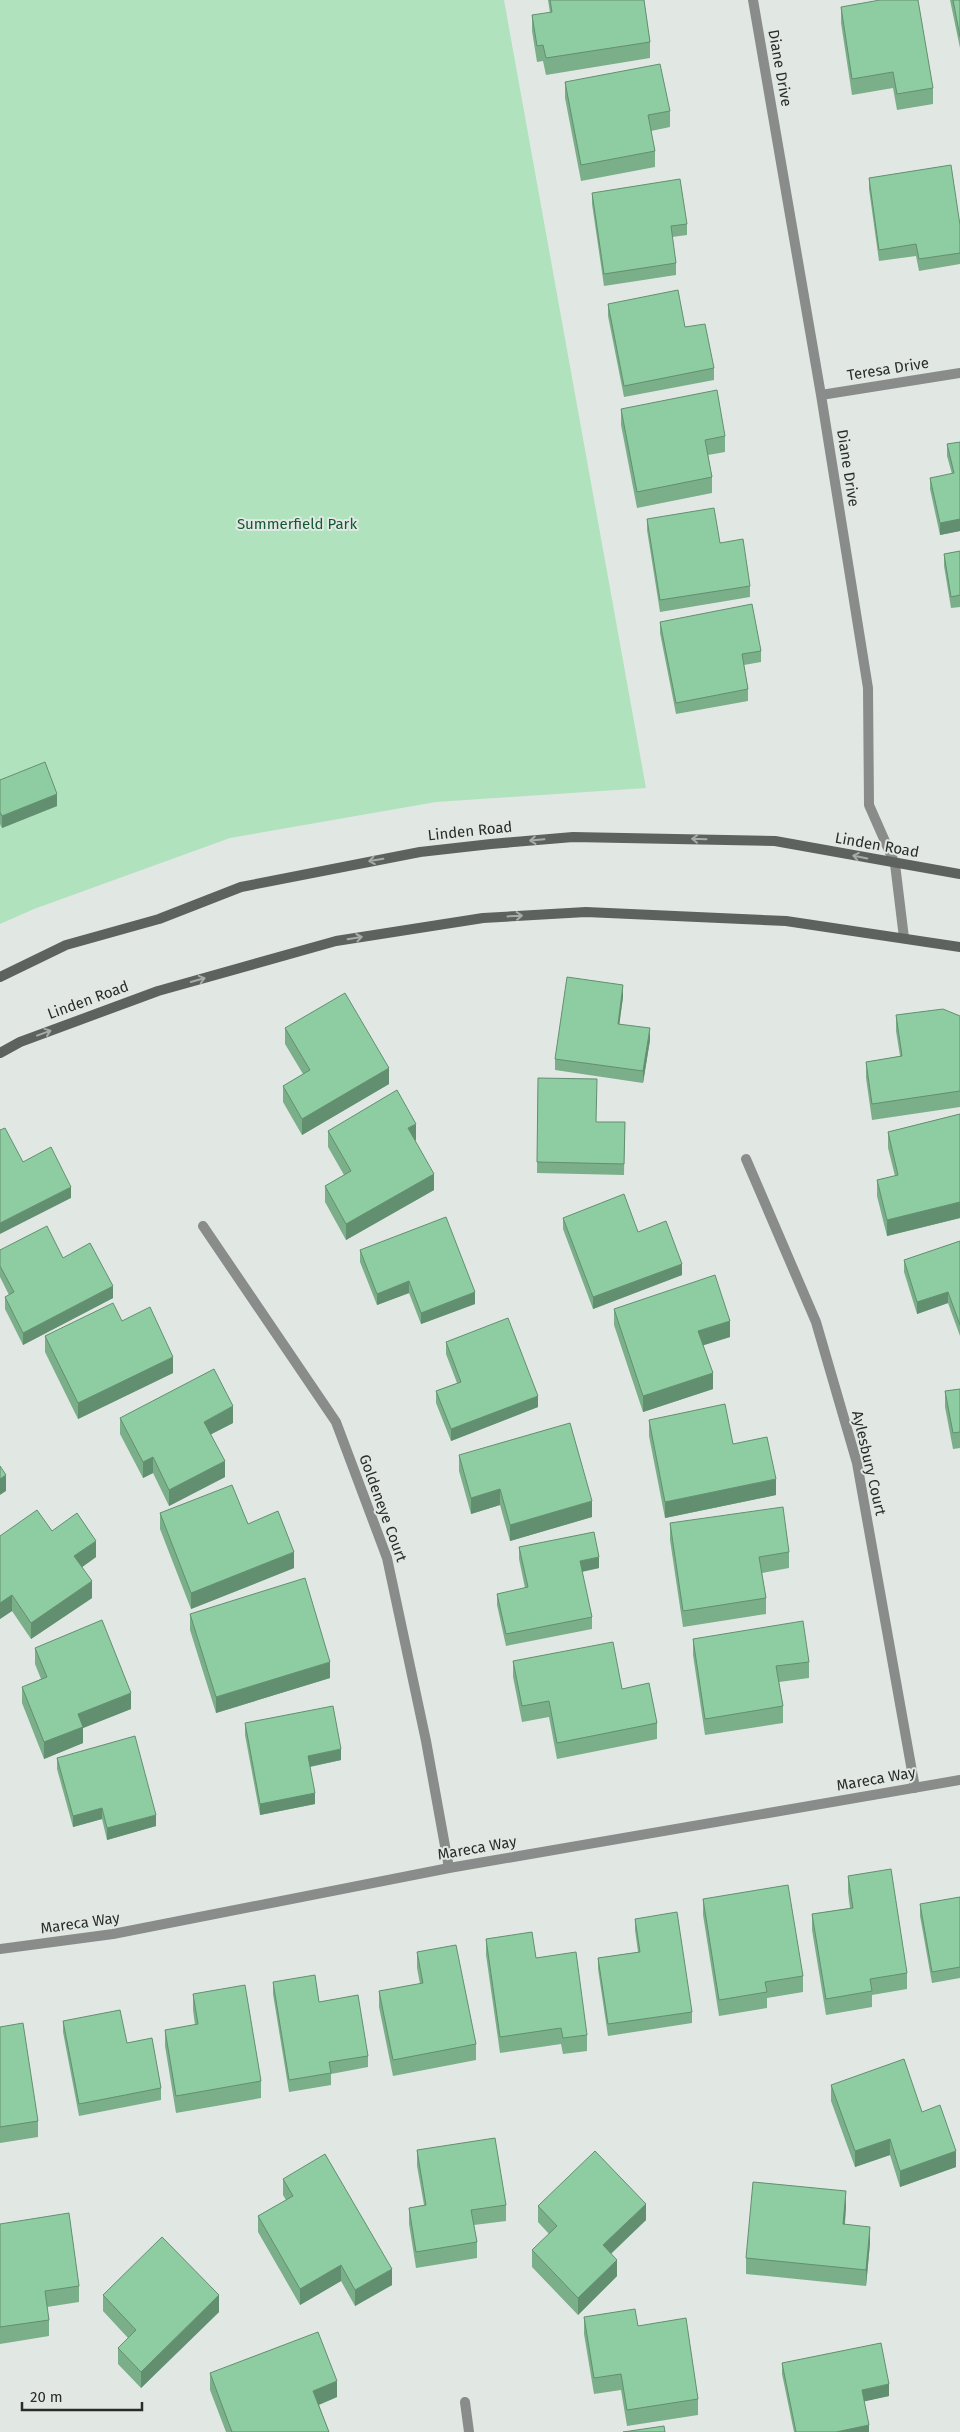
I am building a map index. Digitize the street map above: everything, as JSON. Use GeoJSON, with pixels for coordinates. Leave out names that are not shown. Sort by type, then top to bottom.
{"type":"FeatureCollection","features":[{"type":"Feature","properties":{"kind":"street","name":"Diane Drive"},"geometry":{"type":"LineString","coordinates":[[753,0],[821,395],[868,688],[869,805],[895,864],[904,938]]}},
{"type":"Feature","properties":{"kind":"street","name":"Teresa Drive"},"geometry":{"type":"LineString","coordinates":[[821,395],[960,373]]}},
{"type":"Feature","properties":{"kind":"street","name":"Linden Road"},"geometry":{"type":"LineString","coordinates":[[0,977],[66,945],[159,919],[241,887],[420,852],[573,837],[775,841],[895,864],[960,874]]}},
{"type":"Feature","properties":{"kind":"street","name":"Linden Road"},"geometry":{"type":"LineString","coordinates":[[0,1053],[20,1042],[167,988],[336,941],[483,918],[586,912],[776,921],[960,947]]}},
{"type":"Feature","properties":{"kind":"street","name":"Aylesbury Court"},"geometry":{"type":"LineString","coordinates":[[746,1159],[816,1322],[857,1462],[915,1788]]}},
{"type":"Feature","properties":{"kind":"street","name":"Goldeneye Court"},"geometry":{"type":"LineString","coordinates":[[204,1226],[336,1422],[388,1558],[426,1741],[449,1868]]}},
{"type":"Feature","properties":{"kind":"street","name":"Mareca Way"},"geometry":{"type":"LineString","coordinates":[[0,1948],[113,1934],[449,1868],[960,1780]]}},
{"type":"Feature","properties":{"kind":"street"},"geometry":{"type":"LineString","coordinates":[[466,2402],[469,2432]]}},
{"type":"Feature","properties":{"kind":"green space","name":"Summerfield Park"},"geometry":{"type":"Polygon","coordinates":[[[0,0],[504,0],[646,788],[436,802],[230,838],[34,909],[0,924],[0,0]]]}},
{"type":"Feature","properties":{"kind":"building"},"geometry":{"type":"Polygon","coordinates":[[[550,0],[644,0],[650,42],[546,58],[543,45],[537,46],[532,15],[552,12],[550,0]]]}},
{"type":"Feature","properties":{"kind":"building"},"geometry":{"type":"Polygon","coordinates":[[[880,0],[918,0],[933,88],[897,94],[893,72],[852,79],[841,7],[880,0]]]}},
{"type":"Feature","properties":{"kind":"building"},"geometry":{"type":"Polygon","coordinates":[[[953,0],[960,0],[960,37],[953,0]]]}},
{"type":"Feature","properties":{"kind":"building"},"geometry":{"type":"Polygon","coordinates":[[[660,64],[670,111],[648,115],[655,151],[581,165],[565,82],[660,64]]]}},
{"type":"Feature","properties":{"kind":"building"},"geometry":{"type":"Polygon","coordinates":[[[951,165],[960,225],[960,253],[919,259],[916,244],[879,250],[869,178],[951,165]]]}},
{"type":"Feature","properties":{"kind":"building"},"geometry":{"type":"Polygon","coordinates":[[[680,179],[687,224],[671,226],[676,263],[604,274],[592,193],[680,179]]]}},
{"type":"Feature","properties":{"kind":"building"},"geometry":{"type":"Polygon","coordinates":[[[678,290],[685,327],[705,324],[714,368],[624,386],[608,304],[678,290]]]}},
{"type":"Feature","properties":{"kind":"building"},"geometry":{"type":"Polygon","coordinates":[[[717,390],[725,436],[705,440],[712,477],[637,492],[621,409],[717,390]]]}},
{"type":"Feature","properties":{"kind":"building"},"geometry":{"type":"Polygon","coordinates":[[[960,442],[960,519],[940,523],[930,478],[954,473],[947,444],[960,442]]]}},
{"type":"Feature","properties":{"kind":"building"},"geometry":{"type":"Polygon","coordinates":[[[714,508],[720,543],[743,539],[750,586],[660,600],[647,519],[714,508]]]}},
{"type":"Feature","properties":{"kind":"building"},"geometry":{"type":"Polygon","coordinates":[[[960,551],[960,595],[951,597],[944,554],[960,551]]]}},
{"type":"Feature","properties":{"kind":"building"},"geometry":{"type":"Polygon","coordinates":[[[752,604],[761,651],[742,654],[748,689],[676,703],[660,622],[752,604]]]}},
{"type":"Feature","properties":{"kind":"building"},"geometry":{"type":"Polygon","coordinates":[[[45,762],[57,794],[2,816],[0,812],[0,780],[45,762]]]}},
{"type":"Feature","properties":{"kind":"building"},"geometry":{"type":"Polygon","coordinates":[[[567,977],[623,985],[618,1024],[650,1028],[643,1071],[555,1059],[567,977]]]}},
{"type":"Feature","properties":{"kind":"building"},"geometry":{"type":"Polygon","coordinates":[[[345,993],[389,1068],[302,1119],[283,1086],[310,1070],[285,1028],[345,993]]]}},
{"type":"Feature","properties":{"kind":"building"},"geometry":{"type":"Polygon","coordinates":[[[943,1009],[960,1016],[960,1091],[872,1104],[866,1062],[902,1056],[896,1015],[943,1009]]]}},
{"type":"Feature","properties":{"kind":"building"},"geometry":{"type":"Polygon","coordinates":[[[538,1078],[597,1079],[596,1122],[625,1122],[624,1164],[537,1162],[538,1078]]]}},
{"type":"Feature","properties":{"kind":"building"},"geometry":{"type":"Polygon","coordinates":[[[397,1090],[416,1124],[408,1128],[434,1174],[346,1224],[325,1186],[351,1171],[328,1131],[397,1090]]]}},
{"type":"Feature","properties":{"kind":"building"},"geometry":{"type":"Polygon","coordinates":[[[960,1114],[960,1202],[887,1220],[877,1180],[898,1175],[888,1132],[960,1114]]]}},
{"type":"Feature","properties":{"kind":"building"},"geometry":{"type":"Polygon","coordinates":[[[5,1128],[23,1162],[51,1147],[71,1187],[0,1223],[0,1130],[5,1128]]]}},
{"type":"Feature","properties":{"kind":"building"},"geometry":{"type":"Polygon","coordinates":[[[624,1194],[638,1232],[666,1221],[682,1264],[593,1297],[563,1218],[624,1194]]]}},
{"type":"Feature","properties":{"kind":"building"},"geometry":{"type":"Polygon","coordinates":[[[446,1217],[475,1292],[421,1313],[409,1281],[377,1294],[360,1250],[446,1217]]]}},
{"type":"Feature","properties":{"kind":"building"},"geometry":{"type":"Polygon","coordinates":[[[47,1226],[63,1258],[90,1243],[113,1286],[23,1333],[5,1297],[14,1292],[0,1266],[0,1250],[47,1226]]]}},
{"type":"Feature","properties":{"kind":"building"},"geometry":{"type":"Polygon","coordinates":[[[960,1241],[960,1325],[948,1292],[917,1302],[904,1260],[960,1241]]]}},
{"type":"Feature","properties":{"kind":"building"},"geometry":{"type":"Polygon","coordinates":[[[715,1275],[730,1321],[698,1331],[713,1373],[643,1396],[614,1309],[715,1275]]]}},
{"type":"Feature","properties":{"kind":"building"},"geometry":{"type":"Polygon","coordinates":[[[113,1303],[122,1321],[150,1307],[173,1357],[78,1403],[45,1336],[113,1303]]]}},
{"type":"Feature","properties":{"kind":"building"},"geometry":{"type":"Polygon","coordinates":[[[508,1318],[538,1396],[451,1429],[436,1391],[461,1382],[446,1342],[508,1318]]]}},
{"type":"Feature","properties":{"kind":"building"},"geometry":{"type":"Polygon","coordinates":[[[214,1369],[233,1406],[204,1422],[225,1461],[169,1490],[153,1457],[143,1462],[120,1418],[214,1369]]]}},
{"type":"Feature","properties":{"kind":"building"},"geometry":{"type":"Polygon","coordinates":[[[960,1389],[960,1432],[953,1433],[945,1391],[960,1389]]]}},
{"type":"Feature","properties":{"kind":"building"},"geometry":{"type":"Polygon","coordinates":[[[725,1404],[733,1444],[767,1437],[776,1479],[665,1502],[649,1420],[725,1404]]]}},
{"type":"Feature","properties":{"kind":"building"},"geometry":{"type":"Polygon","coordinates":[[[570,1423],[592,1501],[510,1525],[500,1489],[471,1498],[459,1455],[570,1423]]]}},
{"type":"Feature","properties":{"kind":"building"},"geometry":{"type":"Polygon","coordinates":[[[0,1466],[6,1475],[0,1479],[0,1466]]]}},
{"type":"Feature","properties":{"kind":"building"},"geometry":{"type":"Polygon","coordinates":[[[232,1485],[248,1524],[278,1511],[294,1552],[191,1593],[160,1513],[232,1485]]]}},
{"type":"Feature","properties":{"kind":"building"},"geometry":{"type":"Polygon","coordinates":[[[783,1507],[789,1552],[759,1557],[766,1598],[683,1611],[670,1523],[783,1507]]]}},
{"type":"Feature","properties":{"kind":"building"},"geometry":{"type":"Polygon","coordinates":[[[37,1510],[52,1531],[77,1513],[96,1541],[74,1556],[92,1581],[31,1623],[12,1595],[0,1603],[0,1536],[37,1510]]]}},
{"type":"Feature","properties":{"kind":"building"},"geometry":{"type":"Polygon","coordinates":[[[594,1532],[599,1557],[580,1561],[592,1617],[506,1634],[497,1594],[528,1587],[519,1547],[594,1532]]]}},
{"type":"Feature","properties":{"kind":"building"},"geometry":{"type":"Polygon","coordinates":[[[305,1578],[330,1662],[216,1697],[190,1614],[305,1578]]]}},
{"type":"Feature","properties":{"kind":"building"},"geometry":{"type":"Polygon","coordinates":[[[102,1620],[131,1693],[78,1714],[83,1727],[44,1742],[22,1687],[47,1677],[35,1648],[102,1620]]]}},
{"type":"Feature","properties":{"kind":"building"},"geometry":{"type":"Polygon","coordinates":[[[803,1621],[809,1662],[776,1666],[783,1706],[705,1719],[693,1639],[803,1621]]]}},
{"type":"Feature","properties":{"kind":"building"},"geometry":{"type":"Polygon","coordinates":[[[613,1642],[622,1689],[649,1683],[657,1723],[557,1743],[549,1701],[522,1706],[513,1661],[613,1642]]]}},
{"type":"Feature","properties":{"kind":"building"},"geometry":{"type":"Polygon","coordinates":[[[333,1706],[341,1749],[308,1756],[315,1793],[260,1804],[245,1723],[333,1706]]]}},
{"type":"Feature","properties":{"kind":"building"},"geometry":{"type":"Polygon","coordinates":[[[135,1736],[156,1815],[107,1828],[102,1808],[73,1816],[57,1758],[135,1736]]]}},
{"type":"Feature","properties":{"kind":"building"},"geometry":{"type":"Polygon","coordinates":[[[891,1869],[907,1973],[870,1979],[872,1991],[826,1999],[812,1914],[853,1908],[848,1876],[891,1869]]]}},
{"type":"Feature","properties":{"kind":"building"},"geometry":{"type":"Polygon","coordinates":[[[788,1885],[803,1976],[765,1982],[767,1992],[719,2000],[703,1899],[788,1885]]]}},
{"type":"Feature","properties":{"kind":"building"},"geometry":{"type":"Polygon","coordinates":[[[960,1897],[960,1967],[932,1972],[920,1904],[960,1897]]]}},
{"type":"Feature","properties":{"kind":"building"},"geometry":{"type":"Polygon","coordinates":[[[677,1912],[692,2012],[608,2024],[598,1958],[640,1952],[635,1919],[677,1912]]]}},
{"type":"Feature","properties":{"kind":"building"},"geometry":{"type":"Polygon","coordinates":[[[532,1932],[536,1958],[576,1952],[587,2035],[563,2038],[561,2028],[500,2037],[486,1939],[532,1932]]]}},
{"type":"Feature","properties":{"kind":"building"},"geometry":{"type":"Polygon","coordinates":[[[456,1945],[476,2044],[393,2060],[379,1991],[423,1983],[417,1952],[456,1945]]]}},
{"type":"Feature","properties":{"kind":"building"},"geometry":{"type":"Polygon","coordinates":[[[315,1975],[319,2002],[358,1995],[368,2056],[329,2062],[331,2073],[289,2080],[273,1982],[315,1975]]]}},
{"type":"Feature","properties":{"kind":"building"},"geometry":{"type":"Polygon","coordinates":[[[245,1985],[261,2081],[176,2096],[165,2030],[198,2024],[193,1994],[245,1985]]]}},
{"type":"Feature","properties":{"kind":"building"},"geometry":{"type":"Polygon","coordinates":[[[120,2010],[127,2043],[152,2038],[161,2088],[79,2104],[63,2021],[120,2010]]]}},
{"type":"Feature","properties":{"kind":"building"},"geometry":{"type":"Polygon","coordinates":[[[23,2023],[38,2121],[0,2127],[0,2027],[23,2023]]]}},
{"type":"Feature","properties":{"kind":"building"},"geometry":{"type":"Polygon","coordinates":[[[904,2059],[922,2112],[940,2105],[956,2151],[900,2171],[890,2139],[855,2151],[831,2085],[904,2059]]]}},
{"type":"Feature","properties":{"kind":"building"},"geometry":{"type":"Polygon","coordinates":[[[495,2138],[506,2205],[471,2210],[477,2242],[416,2252],[409,2208],[426,2205],[417,2150],[495,2138]]]}},
{"type":"Feature","properties":{"kind":"building"},"geometry":{"type":"Polygon","coordinates":[[[595,2151],[646,2204],[603,2245],[617,2260],[578,2298],[532,2250],[557,2226],[538,2206],[595,2151]]]}},
{"type":"Feature","properties":{"kind":"building"},"geometry":{"type":"Polygon","coordinates":[[[325,2154],[392,2269],[355,2290],[341,2265],[300,2289],[258,2216],[293,2196],[283,2179],[325,2154]]]}},
{"type":"Feature","properties":{"kind":"building"},"geometry":{"type":"Polygon","coordinates":[[[753,2182],[846,2191],[843,2224],[870,2227],[866,2270],[746,2258],[753,2182]]]}},
{"type":"Feature","properties":{"kind":"building"},"geometry":{"type":"Polygon","coordinates":[[[69,2213],[79,2286],[45,2291],[49,2320],[0,2327],[0,2224],[69,2213]]]}},
{"type":"Feature","properties":{"kind":"building"},"geometry":{"type":"Polygon","coordinates":[[[162,2237],[219,2295],[141,2372],[118,2348],[136,2330],[103,2295],[162,2237]]]}},
{"type":"Feature","properties":{"kind":"building"},"geometry":{"type":"Polygon","coordinates":[[[635,2309],[638,2326],[686,2318],[698,2399],[627,2410],[621,2374],[594,2378],[584,2317],[635,2309]]]}},
{"type":"Feature","properties":{"kind":"building"},"geometry":{"type":"Polygon","coordinates":[[[318,2332],[337,2381],[313,2391],[329,2432],[232,2432],[210,2373],[318,2332]]]}},
{"type":"Feature","properties":{"kind":"building"},"geometry":{"type":"Polygon","coordinates":[[[881,2343],[889,2384],[862,2390],[869,2425],[836,2432],[796,2432],[782,2363],[881,2343]]]}},
{"type":"Feature","properties":{"kind":"building"},"geometry":{"type":"Polygon","coordinates":[[[664,2426],[665,2432],[623,2432],[664,2426]]]}}]}
